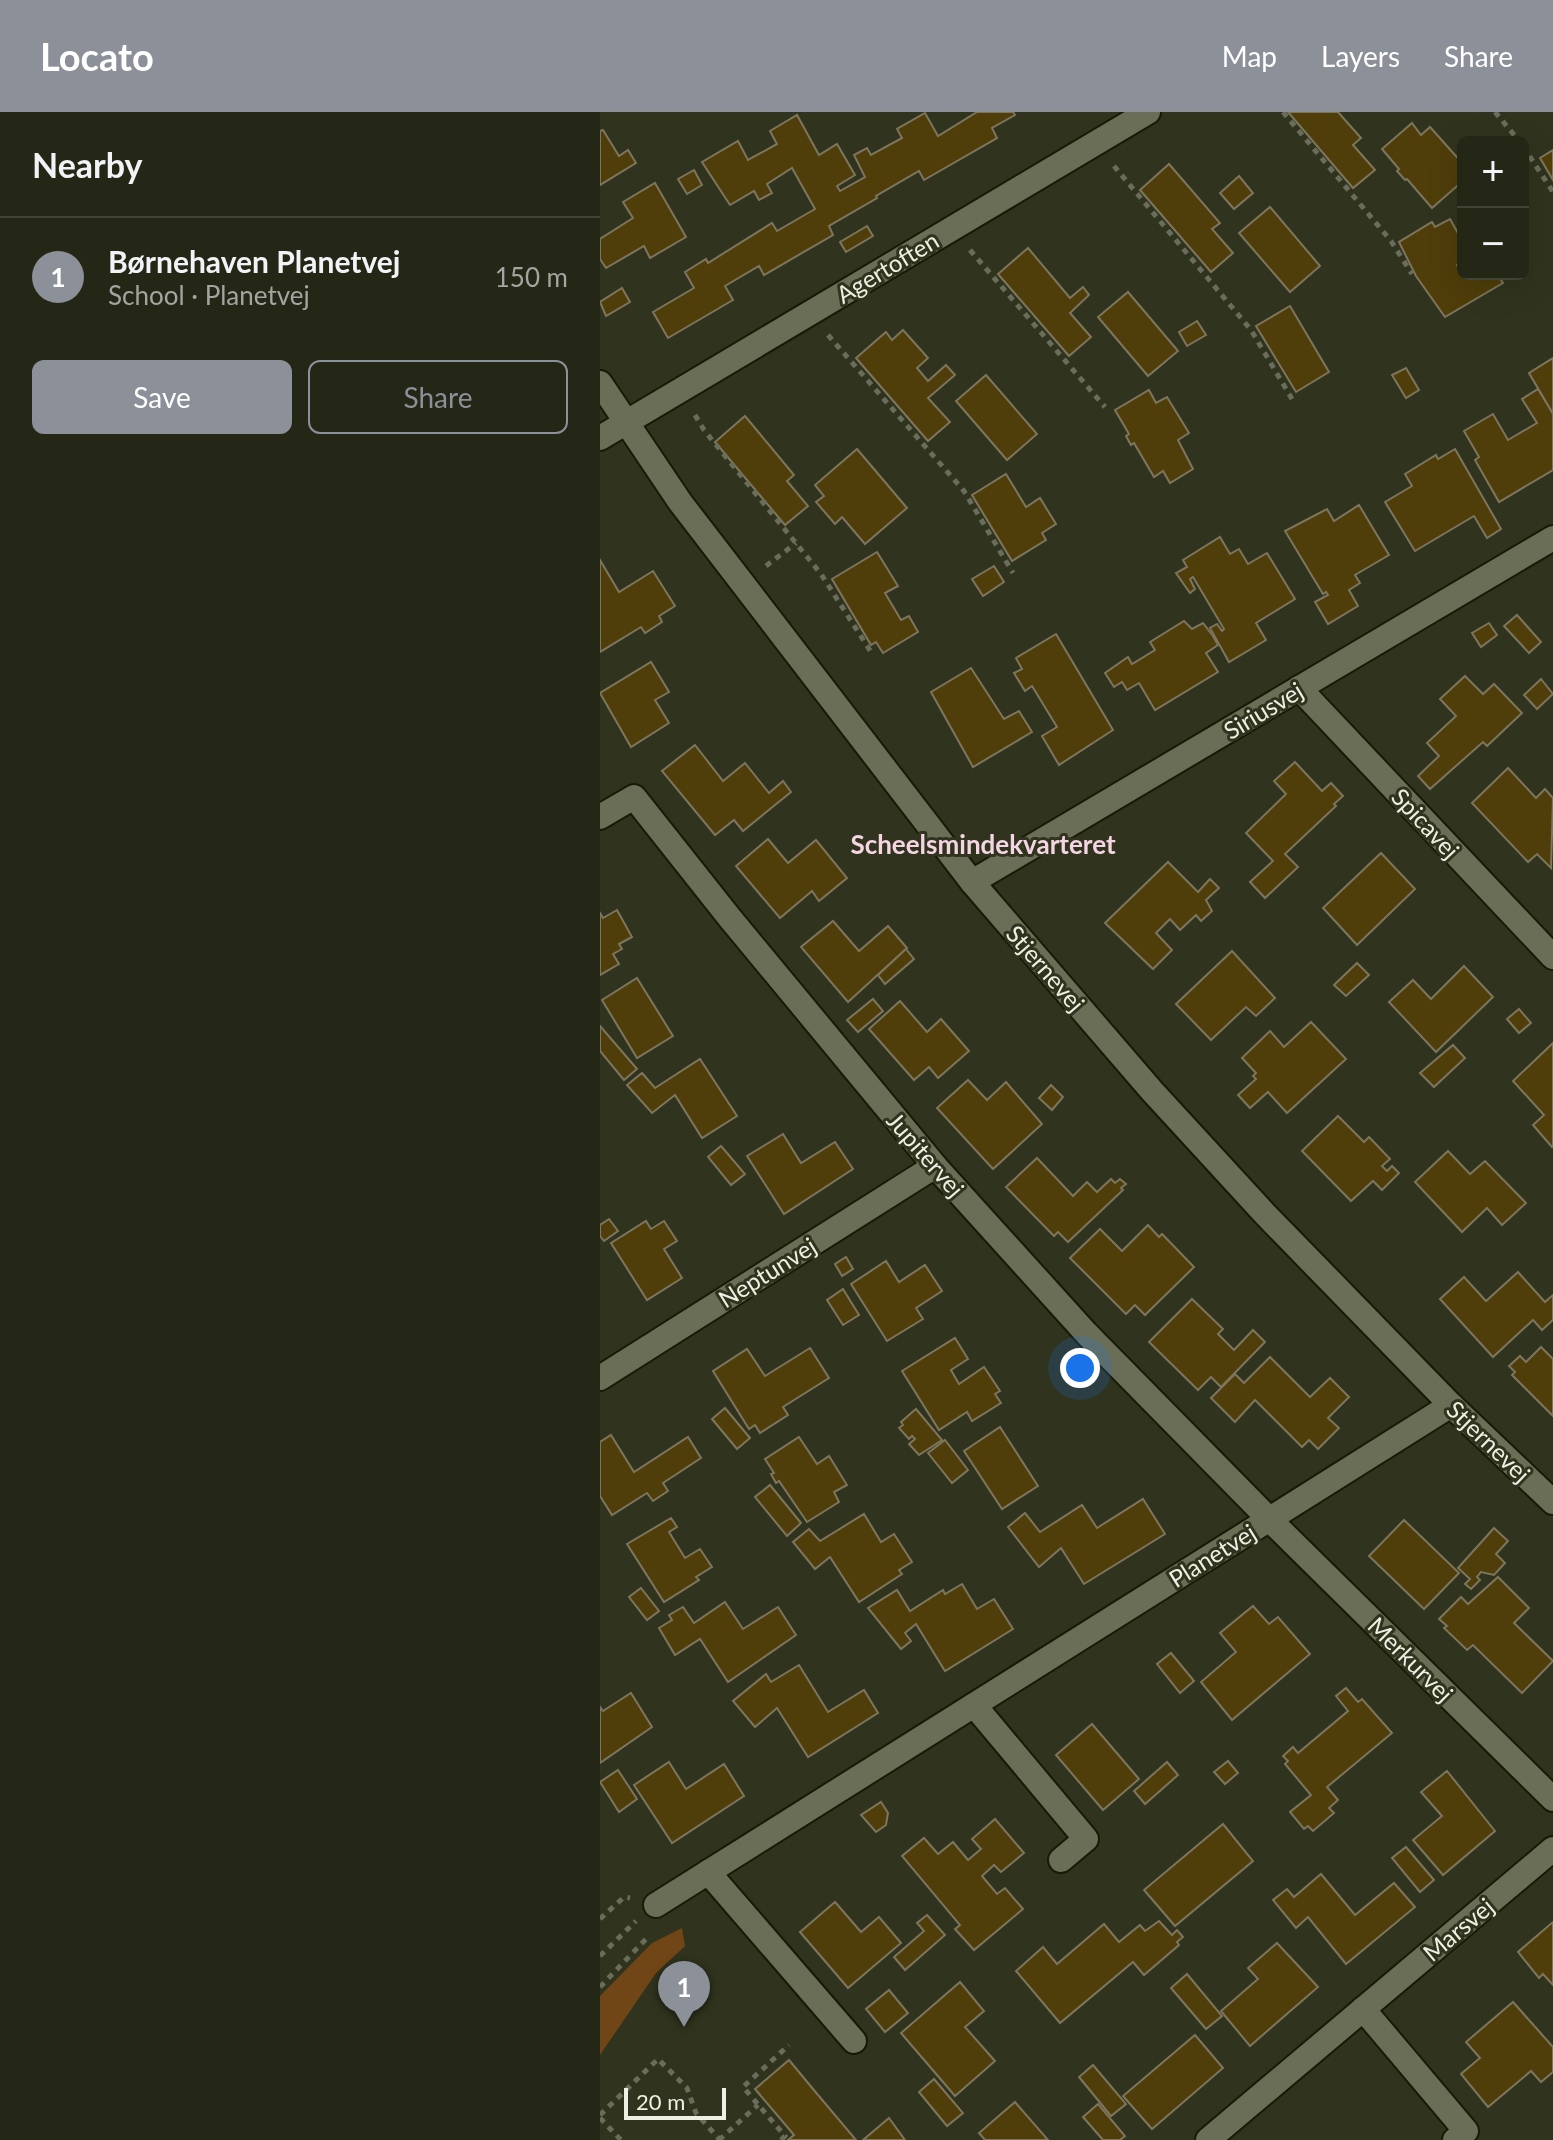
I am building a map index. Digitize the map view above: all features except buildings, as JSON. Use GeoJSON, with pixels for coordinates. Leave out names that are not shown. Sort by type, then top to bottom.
{"type":"FeatureCollection","features":[{"type":"Feature","properties":{"kind":"street","name":"Agertoften"},"geometry":{"type":"LineString","coordinates":[[600,438],[1148,112]]}},
{"type":"Feature","properties":{"kind":"street","name":"Stjernevej"},"geometry":{"type":"LineString","coordinates":[[600,383],[680,502],[972,882],[1158,1098],[1264,1213],[1451,1405],[1553,1502]]}},
{"type":"Feature","properties":{"kind":"street","name":"Siriusvej"},"geometry":{"type":"LineString","coordinates":[[972,882],[1553,538]]}},
{"type":"Feature","properties":{"kind":"street","name":"Spicavej"},"geometry":{"type":"LineString","coordinates":[[1299,688],[1553,957]]}},
{"type":"Feature","properties":{"kind":"street","name":"Jupitervej"},"geometry":{"type":"LineString","coordinates":[[600,817],[634,797],[935,1166],[1086,1333],[1269,1519]]}},
{"type":"Feature","properties":{"kind":"street","name":"Neptunvej"},"geometry":{"type":"LineString","coordinates":[[600,1378],[935,1166]]}},
{"type":"Feature","properties":{"kind":"street","name":"Planetvej"},"geometry":{"type":"LineString","coordinates":[[656,1905],[1451,1405]]}},
{"type":"Feature","properties":{"kind":"street","name":"Merkurvej"},"geometry":{"type":"LineString","coordinates":[[1269,1519],[1553,1799]]}},
{"type":"Feature","properties":{"kind":"street"},"geometry":{"type":"LineString","coordinates":[[974,1705],[1086,1839],[1061,1860]]}},
{"type":"Feature","properties":{"kind":"street","name":"Marsvej"},"geometry":{"type":"LineString","coordinates":[[1208,2140],[1553,1849]]}},
{"type":"Feature","properties":{"kind":"street"},"geometry":{"type":"LineString","coordinates":[[708,1872],[854,2041]]}},
{"type":"Feature","properties":{"kind":"street"},"geometry":{"type":"LineString","coordinates":[[1363,2009],[1466,2131],[1455,2140]]}},
{"type":"Feature","properties":{"kind":"path"},"geometry":{"type":"LineString","coordinates":[[1283,112],[1391,241],[1412,274]]}},
{"type":"Feature","properties":{"kind":"path"},"geometry":{"type":"LineString","coordinates":[[1495,112],[1515,136]]}},
{"type":"Feature","properties":{"kind":"path"},"geometry":{"type":"LineString","coordinates":[[1095,143],[1251,330],[1295,404]]}},
{"type":"Feature","properties":{"kind":"path"},"geometry":{"type":"LineString","coordinates":[[1529,155],[1553,192]]}},
{"type":"Feature","properties":{"kind":"path"},"geometry":{"type":"LineString","coordinates":[[951,229],[1105,407]]}},
{"type":"Feature","properties":{"kind":"path"},"geometry":{"type":"LineString","coordinates":[[809,313],[964,491],[1013,573]]}},
{"type":"Feature","properties":{"kind":"path"},"geometry":{"type":"LineString","coordinates":[[681,389],[704,430],[821,574],[871,652]]}},
{"type":"Feature","properties":{"kind":"path"},"geometry":{"type":"LineString","coordinates":[[743,584],[796,543]]}},
{"type":"Feature","properties":{"kind":"path"},"geometry":{"type":"LineString","coordinates":[[600,1956],[656,1905]]}},
{"type":"Feature","properties":{"kind":"path"},"geometry":{"type":"LineString","coordinates":[[600,1987],[646,1939]]}},
{"type":"Feature","properties":{"kind":"path"},"geometry":{"type":"LineString","coordinates":[[781,2140],[785,2136],[743,2087],[789,2045]]}},
{"type":"Feature","properties":{"kind":"path"},"geometry":{"type":"LineString","coordinates":[[621,2140],[600,2116],[658,2059],[687,2088],[696,2113],[720,2140],[758,2105]]}},
{"type":"Feature","properties":{"kind":"shaded area"},"geometry":{"type":"Polygon","coordinates":[[[682,1928],[685,1946],[656,1973],[600,2055],[600,1996],[652,1943],[682,1928]]]}},
{"type":"Feature","properties":{"kind":"place","name":"Børnehaven Planetvej"},"geometry":{"type":"Point","coordinates":[684,2027]}},
{"type":"Feature","properties":{"kind":"district","name":"Scheelsmindekvarteret"},"geometry":{"type":"Point","coordinates":[983,844]}}]}
